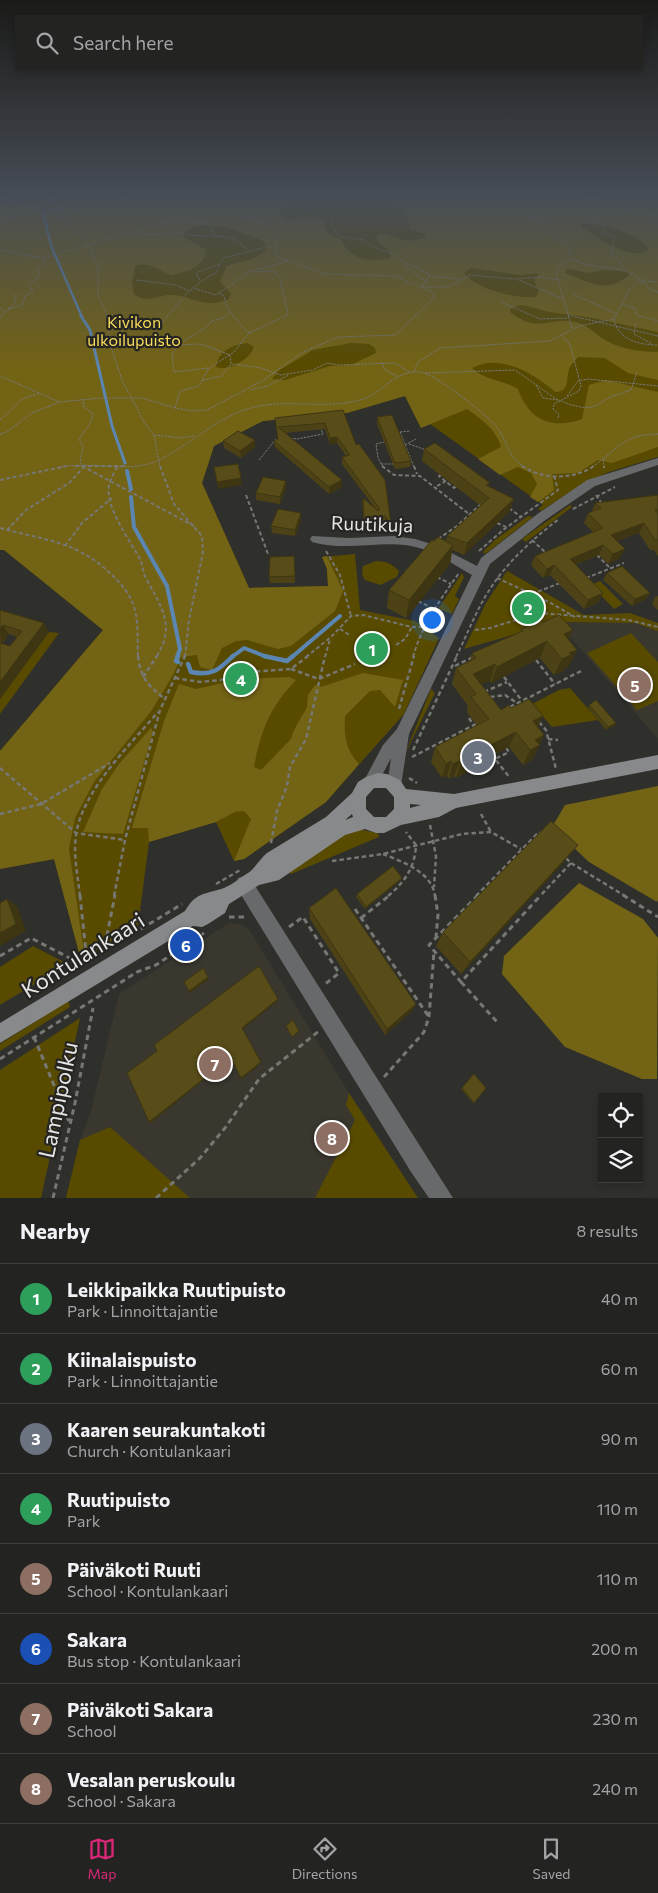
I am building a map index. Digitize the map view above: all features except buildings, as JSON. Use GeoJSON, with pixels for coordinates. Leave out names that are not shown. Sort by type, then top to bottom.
{"type":"FeatureCollection","features":[{"type":"Feature","properties":{"kind":"main road","name":"Kontulankaari"},"geometry":{"type":"LineString","coordinates":[[249,876],[273,874],[341,829],[366,821],[383,826],[402,825],[454,801],[658,762]]}},
{"type":"Feature","properties":{"kind":"main road","name":"Kontulankaari"},"geometry":{"type":"LineString","coordinates":[[0,1034],[188,910],[202,918],[219,907],[219,891],[249,876],[332,822],[356,799],[361,788],[371,782],[383,781],[398,792],[454,801]]}},
{"type":"Feature","properties":{"kind":"main road"},"geometry":{"type":"LineString","coordinates":[[398,792],[403,807],[402,825]]}},
{"type":"Feature","properties":{"kind":"main road"},"geometry":{"type":"LineString","coordinates":[[356,799],[358,812],[366,821]]}},
{"type":"Feature","properties":{"kind":"street"},"geometry":{"type":"LineString","coordinates":[[371,782],[388,750],[402,734],[481,570],[498,558],[501,550],[540,518],[586,488],[596,487],[611,477],[658,461]]}},
{"type":"Feature","properties":{"kind":"street","name":"Ruutikuja"},"geometry":{"type":"LineString","coordinates":[[316,539],[330,543],[404,541],[428,547],[481,570]]}},
{"type":"Feature","properties":{"kind":"street"},"geometry":{"type":"LineString","coordinates":[[398,792],[402,734]]}},
{"type":"Feature","properties":{"kind":"street"},"geometry":{"type":"LineString","coordinates":[[249,876],[418,1165],[442,1198]]}},
{"type":"Feature","properties":{"kind":"path"},"geometry":{"type":"LineString","coordinates":[[14,254],[47,257],[57,254]]}},
{"type":"Feature","properties":{"kind":"path"},"geometry":{"type":"LineString","coordinates":[[91,254],[98,267],[97,292],[106,312],[110,344],[122,380],[144,422],[154,435],[158,447],[158,461],[174,504],[202,536],[203,552],[189,620],[185,657],[164,698],[160,710],[155,735],[125,840],[105,945]]}},
{"type":"Feature","properties":{"kind":"path"},"geometry":{"type":"LineString","coordinates":[[230,355],[217,353],[194,342],[172,346],[157,339],[155,330],[200,280],[214,275],[226,257],[239,254]]}},
{"type":"Feature","properties":{"kind":"path"},"geometry":{"type":"LineString","coordinates":[[0,434],[7,432],[30,414],[59,402],[101,398],[142,398],[175,408],[192,411],[207,410],[246,391],[303,352],[338,337],[398,334],[405,324],[421,313],[435,298],[432,292],[395,276],[328,275],[276,256],[276,254]]}},
{"type":"Feature","properties":{"kind":"path"},"geometry":{"type":"LineString","coordinates":[[398,254],[416,275],[427,282]]}},
{"type":"Feature","properties":{"kind":"path"},"geometry":{"type":"LineString","coordinates":[[571,254],[572,259]]}},
{"type":"Feature","properties":{"kind":"path"},"geometry":{"type":"LineString","coordinates":[[612,254],[619,260],[623,268]]}},
{"type":"Feature","properties":{"kind":"path"},"geometry":{"type":"LineString","coordinates":[[8,309],[22,305],[25,296],[33,290],[28,284],[39,276],[38,270],[47,257]]}},
{"type":"Feature","properties":{"kind":"path"},"geometry":{"type":"LineString","coordinates":[[572,259],[589,265],[632,270],[644,284],[658,292]]}},
{"type":"Feature","properties":{"kind":"path"},"geometry":{"type":"LineString","coordinates":[[572,259],[556,273],[572,329]]}},
{"type":"Feature","properties":{"kind":"path"},"geometry":{"type":"LineString","coordinates":[[193,288],[210,294],[220,293],[249,272],[289,261]]}},
{"type":"Feature","properties":{"kind":"path"},"geometry":{"type":"LineString","coordinates":[[406,263],[426,271],[429,276]]}},
{"type":"Feature","properties":{"kind":"path"},"geometry":{"type":"LineString","coordinates":[[200,280],[196,274],[198,272],[220,264]]}},
{"type":"Feature","properties":{"kind":"path"},"geometry":{"type":"LineString","coordinates":[[416,267],[416,275]]}},
{"type":"Feature","properties":{"kind":"path"},"geometry":{"type":"LineString","coordinates":[[230,312],[225,317],[212,321],[204,329],[178,346],[172,354],[174,372],[209,368],[230,355],[249,333],[288,315],[280,278],[273,271],[249,272]]}},
{"type":"Feature","properties":{"kind":"path"},"geometry":{"type":"LineString","coordinates":[[421,287],[448,287],[470,275],[516,279],[541,277],[558,280]]}},
{"type":"Feature","properties":{"kind":"path"},"geometry":{"type":"LineString","coordinates":[[421,287],[427,282],[429,276]]}},
{"type":"Feature","properties":{"kind":"path"},"geometry":{"type":"LineString","coordinates":[[429,276],[461,279]]}},
{"type":"Feature","properties":{"kind":"path"},"geometry":{"type":"LineString","coordinates":[[516,279],[563,299]]}},
{"type":"Feature","properties":{"kind":"path"},"geometry":{"type":"LineString","coordinates":[[136,280],[170,284],[189,291]]}},
{"type":"Feature","properties":{"kind":"path"},"geometry":{"type":"LineString","coordinates":[[640,280],[658,282]]}},
{"type":"Feature","properties":{"kind":"path"},"geometry":{"type":"LineString","coordinates":[[640,280],[621,304],[614,319],[615,328],[626,338],[637,344],[658,345]]}},
{"type":"Feature","properties":{"kind":"path"},"geometry":{"type":"LineString","coordinates":[[636,284],[644,284]]}},
{"type":"Feature","properties":{"kind":"path"},"geometry":{"type":"LineString","coordinates":[[220,293],[224,296],[230,312],[249,333]]}},
{"type":"Feature","properties":{"kind":"path"},"geometry":{"type":"LineString","coordinates":[[0,318],[15,302],[16,294]]}},
{"type":"Feature","properties":{"kind":"path"},"geometry":{"type":"LineString","coordinates":[[573,294],[617,314]]}},
{"type":"Feature","properties":{"kind":"path"},"geometry":{"type":"LineString","coordinates":[[501,302],[538,318],[549,320],[569,318]]}},
{"type":"Feature","properties":{"kind":"path"},"geometry":{"type":"LineString","coordinates":[[621,304],[636,309],[637,315],[645,319],[658,320]]}},
{"type":"Feature","properties":{"kind":"path"},"geometry":{"type":"LineString","coordinates":[[0,308],[5,311]]}},
{"type":"Feature","properties":{"kind":"path"},"geometry":{"type":"LineString","coordinates":[[568,315],[599,322],[615,328],[658,336]]}},
{"type":"Feature","properties":{"kind":"path"},"geometry":{"type":"LineString","coordinates":[[414,372],[418,362],[440,348],[543,342],[562,337],[572,329],[614,319]]}},
{"type":"Feature","properties":{"kind":"path"},"geometry":{"type":"LineString","coordinates":[[636,323],[635,336],[654,345]]}},
{"type":"Feature","properties":{"kind":"path"},"geometry":{"type":"LineString","coordinates":[[558,418],[559,414],[553,409],[554,404],[579,391],[580,380],[570,344],[562,337]]}},
{"type":"Feature","properties":{"kind":"path"},"geometry":{"type":"LineString","coordinates":[[202,380],[222,376],[230,364],[230,355]]}},
{"type":"Feature","properties":{"kind":"path"},"geometry":{"type":"LineString","coordinates":[[230,364],[241,364],[273,373],[292,374],[313,370],[327,363],[338,365],[381,362],[394,363],[409,372]]}},
{"type":"Feature","properties":{"kind":"path"},"geometry":{"type":"LineString","coordinates":[[381,362],[385,370],[398,376]]}},
{"type":"Feature","properties":{"kind":"path"},"geometry":{"type":"LineString","coordinates":[[175,408],[180,391],[198,386],[209,368]]}},
{"type":"Feature","properties":{"kind":"path"},"geometry":{"type":"LineString","coordinates":[[0,480],[68,466],[83,468],[117,467],[158,461],[195,436],[240,411],[257,406],[359,401],[381,390],[398,376],[409,372],[515,370],[523,372],[536,385],[560,400],[580,408],[596,407],[613,396],[625,394],[635,385],[637,372]]}},
{"type":"Feature","properties":{"kind":"path"},"geometry":{"type":"LineString","coordinates":[[425,373],[497,427],[516,462],[528,470],[568,477],[579,475],[592,468],[621,441],[641,434],[658,434]]}},
{"type":"Feature","properties":{"kind":"path"},"geometry":{"type":"LineString","coordinates":[[246,391],[267,386],[292,374]]}},
{"type":"Feature","properties":{"kind":"path"},"geometry":{"type":"LineString","coordinates":[[0,376],[59,402]]}},
{"type":"Feature","properties":{"kind":"path"},"geometry":{"type":"LineString","coordinates":[[566,397],[580,380],[606,378],[635,385],[658,386]]}},
{"type":"Feature","properties":{"kind":"path"},"geometry":{"type":"LineString","coordinates":[[536,385],[543,398],[560,400]]}},
{"type":"Feature","properties":{"kind":"path"},"geometry":{"type":"LineString","coordinates":[[0,420],[18,400],[26,395],[40,393]]}},
{"type":"Feature","properties":{"kind":"path"},"geometry":{"type":"LineString","coordinates":[[84,400],[83,406],[93,414],[93,418],[89,428],[82,433],[80,439],[83,447],[80,463],[83,468],[196,527]]}},
{"type":"Feature","properties":{"kind":"path"},"geometry":{"type":"LineString","coordinates":[[259,460],[276,440],[323,434],[320,424]]}},
{"type":"Feature","properties":{"kind":"path"},"geometry":{"type":"LineString","coordinates":[[392,433],[410,430]]}},
{"type":"Feature","properties":{"kind":"path"},"geometry":{"type":"LineString","coordinates":[[400,432],[417,474]]}},
{"type":"Feature","properties":{"kind":"path"},"geometry":{"type":"LineString","coordinates":[[154,435],[180,438],[195,436]]}},
{"type":"Feature","properties":{"kind":"path"},"geometry":{"type":"LineString","coordinates":[[405,445],[416,439]]}},
{"type":"Feature","properties":{"kind":"path"},"geometry":{"type":"LineString","coordinates":[[384,442],[375,445],[381,464],[395,475],[417,474],[437,486],[469,514]]}},
{"type":"Feature","properties":{"kind":"path"},"geometry":{"type":"LineString","coordinates":[[409,444],[432,452]]}},
{"type":"Feature","properties":{"kind":"path"},"geometry":{"type":"LineString","coordinates":[[401,456],[409,454]]}},
{"type":"Feature","properties":{"kind":"path"},"geometry":{"type":"LineString","coordinates":[[381,464],[393,464]]}},
{"type":"Feature","properties":{"kind":"path"},"geometry":{"type":"LineString","coordinates":[[117,467],[110,482],[112,498],[122,531],[141,562],[145,577],[161,605],[166,624],[163,646],[143,678]]}},
{"type":"Feature","properties":{"kind":"path"},"geometry":{"type":"LineString","coordinates":[[7,530],[38,502],[78,478],[83,468]]}},
{"type":"Feature","properties":{"kind":"path"},"geometry":{"type":"LineString","coordinates":[[441,475],[439,476],[454,488],[456,486]]}},
{"type":"Feature","properties":{"kind":"path"},"geometry":{"type":"LineString","coordinates":[[477,552],[558,490],[554,475]]}},
{"type":"Feature","properties":{"kind":"path"},"geometry":{"type":"LineString","coordinates":[[437,486],[446,481]]}},
{"type":"Feature","properties":{"kind":"path"},"geometry":{"type":"LineString","coordinates":[[570,511],[620,484]]}},
{"type":"Feature","properties":{"kind":"path"},"geometry":{"type":"LineString","coordinates":[[246,495],[268,554]]}},
{"type":"Feature","properties":{"kind":"path"},"geometry":{"type":"LineString","coordinates":[[596,496],[604,505]]}},
{"type":"Feature","properties":{"kind":"path"},"geometry":{"type":"LineString","coordinates":[[65,546],[82,523],[112,498]]}},
{"type":"Feature","properties":{"kind":"path"},"geometry":{"type":"LineString","coordinates":[[428,547],[457,526],[473,510],[487,500]]}},
{"type":"Feature","properties":{"kind":"path"},"geometry":{"type":"LineString","coordinates":[[507,506],[521,517]]}},
{"type":"Feature","properties":{"kind":"path"},"geometry":{"type":"LineString","coordinates":[[473,510],[482,514]]}},
{"type":"Feature","properties":{"kind":"path"},"geometry":{"type":"LineString","coordinates":[[480,722],[410,758],[484,598],[496,578],[532,540],[563,516]]}},
{"type":"Feature","properties":{"kind":"path"},"geometry":{"type":"LineString","coordinates":[[494,522],[506,528]]}},
{"type":"Feature","properties":{"kind":"path"},"geometry":{"type":"LineString","coordinates":[[457,526],[464,530]]}},
{"type":"Feature","properties":{"kind":"path"},"geometry":{"type":"LineString","coordinates":[[0,528],[80,550],[108,570],[134,604],[138,634],[136,656],[139,672],[151,688],[164,698]]}},
{"type":"Feature","properties":{"kind":"path"},"geometry":{"type":"LineString","coordinates":[[316,539],[340,575],[351,616]]}},
{"type":"Feature","properties":{"kind":"path"},"geometry":{"type":"LineString","coordinates":[[532,540],[546,553],[553,550]]}},
{"type":"Feature","properties":{"kind":"path"},"geometry":{"type":"LineString","coordinates":[[479,543],[484,546]]}},
{"type":"Feature","properties":{"kind":"path"},"geometry":{"type":"LineString","coordinates":[[597,556],[614,575]]}},
{"type":"Feature","properties":{"kind":"path"},"geometry":{"type":"LineString","coordinates":[[578,579],[587,578],[624,563]]}},
{"type":"Feature","properties":{"kind":"path"},"geometry":{"type":"LineString","coordinates":[[398,713],[424,626],[462,569]]}},
{"type":"Feature","properties":{"kind":"path"},"geometry":{"type":"LineString","coordinates":[[435,576],[451,584]]}},
{"type":"Feature","properties":{"kind":"path"},"geometry":{"type":"LineString","coordinates":[[496,578],[532,594],[577,618]]}},
{"type":"Feature","properties":{"kind":"path"},"geometry":{"type":"LineString","coordinates":[[532,594],[567,580]]}},
{"type":"Feature","properties":{"kind":"path"},"geometry":{"type":"LineString","coordinates":[[416,600],[434,609]]}},
{"type":"Feature","properties":{"kind":"path"},"geometry":{"type":"LineString","coordinates":[[475,630],[485,631],[532,614],[577,618],[625,618],[658,627]]}},
{"type":"Feature","properties":{"kind":"path"},"geometry":{"type":"LineString","coordinates":[[291,669],[331,637],[351,616],[363,615],[412,627],[444,627]]}},
{"type":"Feature","properties":{"kind":"path"},"geometry":{"type":"LineString","coordinates":[[396,645],[405,638],[412,627]]}},
{"type":"Feature","properties":{"kind":"path"},"geometry":{"type":"LineString","coordinates":[[340,629],[351,636]]}},
{"type":"Feature","properties":{"kind":"path"},"geometry":{"type":"LineString","coordinates":[[271,844],[277,810],[288,786],[290,767],[306,738],[318,679],[331,637]]}},
{"type":"Feature","properties":{"kind":"path"},"geometry":{"type":"LineString","coordinates":[[453,665],[477,655]]}},
{"type":"Feature","properties":{"kind":"path"},"geometry":{"type":"LineString","coordinates":[[536,660],[555,684]]}},
{"type":"Feature","properties":{"kind":"path"},"geometry":{"type":"LineString","coordinates":[[175,678],[200,682],[221,680],[249,672],[291,669],[318,679],[355,664]]}},
{"type":"Feature","properties":{"kind":"path"},"geometry":{"type":"LineString","coordinates":[[453,665],[460,673]]}},
{"type":"Feature","properties":{"kind":"path"},"geometry":{"type":"LineString","coordinates":[[502,711],[581,671],[583,673]]}},
{"type":"Feature","properties":{"kind":"path"},"geometry":{"type":"LineString","coordinates":[[504,677],[528,708]]}},
{"type":"Feature","properties":{"kind":"path"},"geometry":{"type":"LineString","coordinates":[[477,696],[507,682]]}},
{"type":"Feature","properties":{"kind":"path"},"geometry":{"type":"LineString","coordinates":[[487,698],[501,694],[510,697],[517,703]]}},
{"type":"Feature","properties":{"kind":"path"},"geometry":{"type":"LineString","coordinates":[[0,814],[41,804],[112,762],[120,756],[160,710]]}},
{"type":"Feature","properties":{"kind":"path"},"geometry":{"type":"LineString","coordinates":[[534,715],[546,730],[559,782]]}},
{"type":"Feature","properties":{"kind":"path"},"geometry":{"type":"LineString","coordinates":[[468,718],[474,726]]}},
{"type":"Feature","properties":{"kind":"path"},"geometry":{"type":"LineString","coordinates":[[456,735],[460,740]]}},
{"type":"Feature","properties":{"kind":"path"},"geometry":{"type":"LineString","coordinates":[[548,739],[558,740]]}},
{"type":"Feature","properties":{"kind":"path"},"geometry":{"type":"LineString","coordinates":[[481,767],[509,752],[506,748]]}},
{"type":"Feature","properties":{"kind":"path"},"geometry":{"type":"LineString","coordinates":[[495,759],[509,777]]}},
{"type":"Feature","properties":{"kind":"path"},"geometry":{"type":"LineString","coordinates":[[87,962],[75,846],[76,834],[87,805],[112,762]]}},
{"type":"Feature","properties":{"kind":"path"},"geometry":{"type":"LineString","coordinates":[[0,768],[76,834],[125,840]]}},
{"type":"Feature","properties":{"kind":"path"},"geometry":{"type":"LineString","coordinates":[[407,776],[419,784]]}},
{"type":"Feature","properties":{"kind":"path"},"geometry":{"type":"LineString","coordinates":[[481,814],[491,832],[522,849]]}},
{"type":"Feature","properties":{"kind":"path"},"geometry":{"type":"LineString","coordinates":[[361,918],[401,887],[413,866],[416,844],[402,825]]}},
{"type":"Feature","properties":{"kind":"path"},"geometry":{"type":"LineString","coordinates":[[430,826],[435,840],[437,871],[434,887],[438,915],[436,938]]}},
{"type":"Feature","properties":{"kind":"path"},"geometry":{"type":"LineString","coordinates":[[332,861],[383,854],[416,844],[462,834],[491,832]]}},
{"type":"Feature","properties":{"kind":"path"},"geometry":{"type":"LineString","coordinates":[[498,1023],[429,945],[539,832],[571,863],[658,917]]}},
{"type":"Feature","properties":{"kind":"path"},"geometry":{"type":"LineString","coordinates":[[383,854],[413,866],[434,887]]}},
{"type":"Feature","properties":{"kind":"path"},"geometry":{"type":"LineString","coordinates":[[461,982],[571,863]]}},
{"type":"Feature","properties":{"kind":"path"},"geometry":{"type":"LineString","coordinates":[[219,891],[249,876]]}},
{"type":"Feature","properties":{"kind":"path"},"geometry":{"type":"LineString","coordinates":[[355,909],[429,1017]]}},
{"type":"Feature","properties":{"kind":"path"},"geometry":{"type":"LineString","coordinates":[[138,932],[188,910]]}},
{"type":"Feature","properties":{"kind":"path"},"geometry":{"type":"LineString","coordinates":[[223,921],[230,917],[247,917]]}},
{"type":"Feature","properties":{"kind":"path"},"geometry":{"type":"LineString","coordinates":[[288,928],[303,917],[339,973],[324,985]]}},
{"type":"Feature","properties":{"kind":"path"},"geometry":{"type":"LineString","coordinates":[[0,1059],[137,972],[156,965],[211,929]]}},
{"type":"Feature","properties":{"kind":"path"},"geometry":{"type":"LineString","coordinates":[[0,956],[31,938],[83,965]]}},
{"type":"Feature","properties":{"kind":"path"},"geometry":{"type":"LineString","coordinates":[[382,1079],[424,1032],[429,1017],[434,950]]}},
{"type":"Feature","properties":{"kind":"path","name":"Lampipolku"},"geometry":{"type":"LineString","coordinates":[[52,1198],[70,1124],[93,1008]]}},
{"type":"Feature","properties":{"kind":"path"},"geometry":{"type":"LineString","coordinates":[[156,1198],[200,1158],[225,1128],[259,1079],[320,1030]]}},
{"type":"Feature","properties":{"kind":"path"},"geometry":{"type":"LineString","coordinates":[[34,1037],[70,1124]]}},
{"type":"Feature","properties":{"kind":"shaded area"},"geometry":{"type":"Polygon","coordinates":[[[557,622],[635,623],[658,631],[658,739],[557,622]]]}},
{"type":"Feature","properties":{"kind":"shaded area"},"geometry":{"type":"Polygon","coordinates":[[[229,923],[241,924],[250,931],[349,1093],[418,1198],[66,1198],[80,1140],[91,1111],[119,994],[229,923]]]}},
{"type":"Feature","properties":{"kind":"green space"},"geometry":{"type":"Polygon","coordinates":[[[0,254],[658,254],[658,457],[609,472],[582,484],[541,511],[538,509],[543,505],[430,424],[421,428],[405,396],[347,413],[263,421],[214,446],[202,483],[249,588],[328,586],[327,569],[322,557],[355,554],[360,610],[415,621],[439,638],[404,714],[326,802],[244,859],[234,861],[216,822],[149,842],[138,926],[81,960],[54,859],[0,869],[0,751],[103,630],[4,550],[0,550],[0,254]]]}},
{"type":"Feature","properties":{"kind":"green space","name":"Kivikon ulkoilupuisto"},"geometry":{"type":"Polygon","coordinates":[[[0,254],[205,254],[198,265],[188,271],[171,275],[149,265],[135,266],[132,282],[134,294],[143,299],[176,295],[211,303],[229,299],[231,293],[220,282],[227,266],[261,254],[352,254],[368,260],[375,260],[390,258],[390,254],[658,254],[658,332],[520,305],[510,309],[510,312],[520,319],[536,324],[558,321],[576,322],[620,347],[658,352],[658,380],[628,373],[605,358],[578,357],[570,367],[567,384],[563,390],[555,392],[537,378],[516,367],[494,363],[472,368],[488,378],[506,383],[518,389],[528,408],[542,420],[551,423],[571,422],[582,419],[589,385],[606,380],[658,392],[658,447],[612,463],[598,460],[578,473],[552,474],[554,490],[538,502],[530,497],[537,484],[531,473],[518,467],[500,475],[478,459],[501,447],[496,435],[478,417],[467,409],[421,428],[405,396],[347,413],[263,421],[214,446],[202,483],[249,588],[328,586],[327,569],[322,557],[327,556],[343,591],[335,611],[291,646],[278,649],[247,640],[236,641],[222,648],[212,670],[200,667],[197,655],[181,657],[173,675],[152,710],[94,782],[75,818],[69,849],[84,953],[81,960],[54,859],[0,869],[0,751],[103,630],[4,550],[0,550],[0,254]],[[471,268],[464,273],[470,279],[497,292],[508,295],[536,297],[539,291],[534,280],[539,275],[536,273],[521,275],[471,268]],[[570,269],[566,270],[565,273],[590,283],[605,286],[621,281],[629,275],[627,272],[606,270],[589,273],[570,269]],[[248,343],[237,345],[223,352],[216,367],[227,368],[244,360],[254,347],[248,343]],[[351,343],[313,350],[278,371],[272,379],[285,380],[330,366],[351,365],[376,353],[375,348],[369,344],[351,343]]]}},
{"type":"Feature","properties":{"kind":"green space"},"geometry":{"type":"Polygon","coordinates":[[[570,505],[572,507],[526,542],[522,539],[570,505]]]}},
{"type":"Feature","properties":{"kind":"green space"},"geometry":{"type":"Polygon","coordinates":[[[528,516],[533,517],[485,554],[483,552],[496,539],[528,516]]]}},
{"type":"Feature","properties":{"kind":"green space"},"geometry":{"type":"Polygon","coordinates":[[[376,561],[386,562],[394,566],[399,571],[397,577],[380,585],[365,580],[362,574],[363,566],[376,561]]]}},
{"type":"Feature","properties":{"kind":"green space"},"geometry":{"type":"Polygon","coordinates":[[[507,571],[584,615],[630,613],[658,623],[658,631],[635,623],[557,622],[464,649],[486,603],[507,571]]]}},
{"type":"Feature","properties":{"kind":"green space"},"geometry":{"type":"Polygon","coordinates":[[[462,573],[464,577],[455,596],[459,599],[452,614],[438,609],[462,573]]]}},
{"type":"Feature","properties":{"kind":"green space"},"geometry":{"type":"Polygon","coordinates":[[[600,581],[623,604],[614,609],[591,585],[600,581]]]}},
{"type":"Feature","properties":{"kind":"green space"},"geometry":{"type":"Polygon","coordinates":[[[49,632],[59,633],[0,714],[0,699],[49,632]]]}},
{"type":"Feature","properties":{"kind":"green space"},"geometry":{"type":"Polygon","coordinates":[[[631,633],[658,662],[658,701],[637,710],[587,653],[631,633]]]}},
{"type":"Feature","properties":{"kind":"green space"},"geometry":{"type":"Polygon","coordinates":[[[363,673],[403,680],[395,707],[380,690],[370,691],[345,716],[346,742],[359,764],[326,802],[244,859],[234,861],[251,819],[244,811],[235,812],[216,822],[149,842],[148,828],[132,828],[164,721],[179,684],[196,689],[241,679],[289,677],[296,680],[279,700],[264,730],[254,767],[261,770],[291,739],[307,707],[308,695],[315,685],[321,687],[363,673]]]}},
{"type":"Feature","properties":{"kind":"green space"},"geometry":{"type":"Polygon","coordinates":[[[570,688],[598,720],[552,727],[532,704],[559,690],[570,688]]]}},
{"type":"Feature","properties":{"kind":"green space"},"geometry":{"type":"Polygon","coordinates":[[[431,689],[435,693],[404,756],[431,689]]]}},
{"type":"Feature","properties":{"kind":"green space"},"geometry":{"type":"Polygon","coordinates":[[[151,728],[153,732],[123,834],[83,832],[102,789],[119,764],[151,728]]]}},
{"type":"Feature","properties":{"kind":"green space"},"geometry":{"type":"Polygon","coordinates":[[[658,786],[657,902],[589,862],[552,827],[565,805],[658,786]]]}},
{"type":"Feature","properties":{"kind":"green space"},"geometry":{"type":"Polygon","coordinates":[[[358,829],[378,833],[379,837],[291,874],[289,870],[339,834],[358,829]]]}},
{"type":"Feature","properties":{"kind":"green space"},"geometry":{"type":"Polygon","coordinates":[[[579,883],[643,919],[658,938],[657,1079],[642,1079],[565,1047],[502,974],[504,956],[579,883]]]}},
{"type":"Feature","properties":{"kind":"green space"},"geometry":{"type":"Polygon","coordinates":[[[33,946],[68,964],[0,1005],[0,967],[33,946]]]}},
{"type":"Feature","properties":{"kind":"green space"},"geometry":{"type":"Polygon","coordinates":[[[68,1001],[70,1007],[0,1051],[0,1044],[68,1001]]]}},
{"type":"Feature","properties":{"kind":"green space"},"geometry":{"type":"Polygon","coordinates":[[[80,1018],[41,1198],[0,1198],[0,1070],[80,1018]]]}},
{"type":"Feature","properties":{"kind":"green space"},"geometry":{"type":"Polygon","coordinates":[[[349,1093],[418,1198],[315,1198],[355,1120],[346,1105],[349,1093]]]}},
{"type":"Feature","properties":{"kind":"green space"},"geometry":{"type":"Polygon","coordinates":[[[110,1127],[190,1198],[66,1198],[80,1140],[110,1127]]]}},
{"type":"Feature","properties":{"kind":"waterway"},"geometry":{"type":"LineString","coordinates":[[55,254],[82,317]]}},
{"type":"Feature","properties":{"kind":"waterway"},"geometry":{"type":"LineString","coordinates":[[81,316],[90,330],[112,426],[125,463]]}},
{"type":"Feature","properties":{"kind":"waterway"},"geometry":{"type":"LineString","coordinates":[[127,471],[131,489]]}},
{"type":"Feature","properties":{"kind":"waterway"},"geometry":{"type":"LineString","coordinates":[[131,497],[134,527],[167,586],[180,649],[177,657]]}},
{"type":"Feature","properties":{"kind":"waterway"},"geometry":{"type":"LineString","coordinates":[[292,657],[340,616]]}},
{"type":"Feature","properties":{"kind":"waterway"},"geometry":{"type":"LineString","coordinates":[[232,657],[244,648],[265,656]]}},
{"type":"Feature","properties":{"kind":"waterway"},"geometry":{"type":"LineString","coordinates":[[178,656],[176,661],[178,662]]}},
{"type":"Feature","properties":{"kind":"waterway"},"geometry":{"type":"LineString","coordinates":[[188,664],[191,672],[210,672],[215,671],[233,656]]}},
{"type":"Feature","properties":{"kind":"waterway"},"geometry":{"type":"LineString","coordinates":[[265,656],[287,661],[293,656]]}},
{"type":"Feature","properties":{"kind":"place","name":"Kiinalaispuisto"},"geometry":{"type":"Point","coordinates":[528,608]}},
{"type":"Feature","properties":{"kind":"place","name":"Leikkipaikka Ruutipuisto"},"geometry":{"type":"Point","coordinates":[372,649]}},
{"type":"Feature","properties":{"kind":"place","name":"Ruutipuisto"},"geometry":{"type":"Point","coordinates":[241,679]}},
{"type":"Feature","properties":{"kind":"place","name":"Päiväkoti Ruuti"},"geometry":{"type":"Point","coordinates":[635,685]}},
{"type":"Feature","properties":{"kind":"place","name":"Kaaren seurakuntakoti"},"geometry":{"type":"Point","coordinates":[478,757]}},
{"type":"Feature","properties":{"kind":"place","name":"Sakara"},"geometry":{"type":"Point","coordinates":[186,945]}},
{"type":"Feature","properties":{"kind":"place","name":"Päiväkoti Sakara"},"geometry":{"type":"Point","coordinates":[215,1064]}},
{"type":"Feature","properties":{"kind":"place","name":"Vesalan peruskoulu"},"geometry":{"type":"Point","coordinates":[332,1138]}}]}
